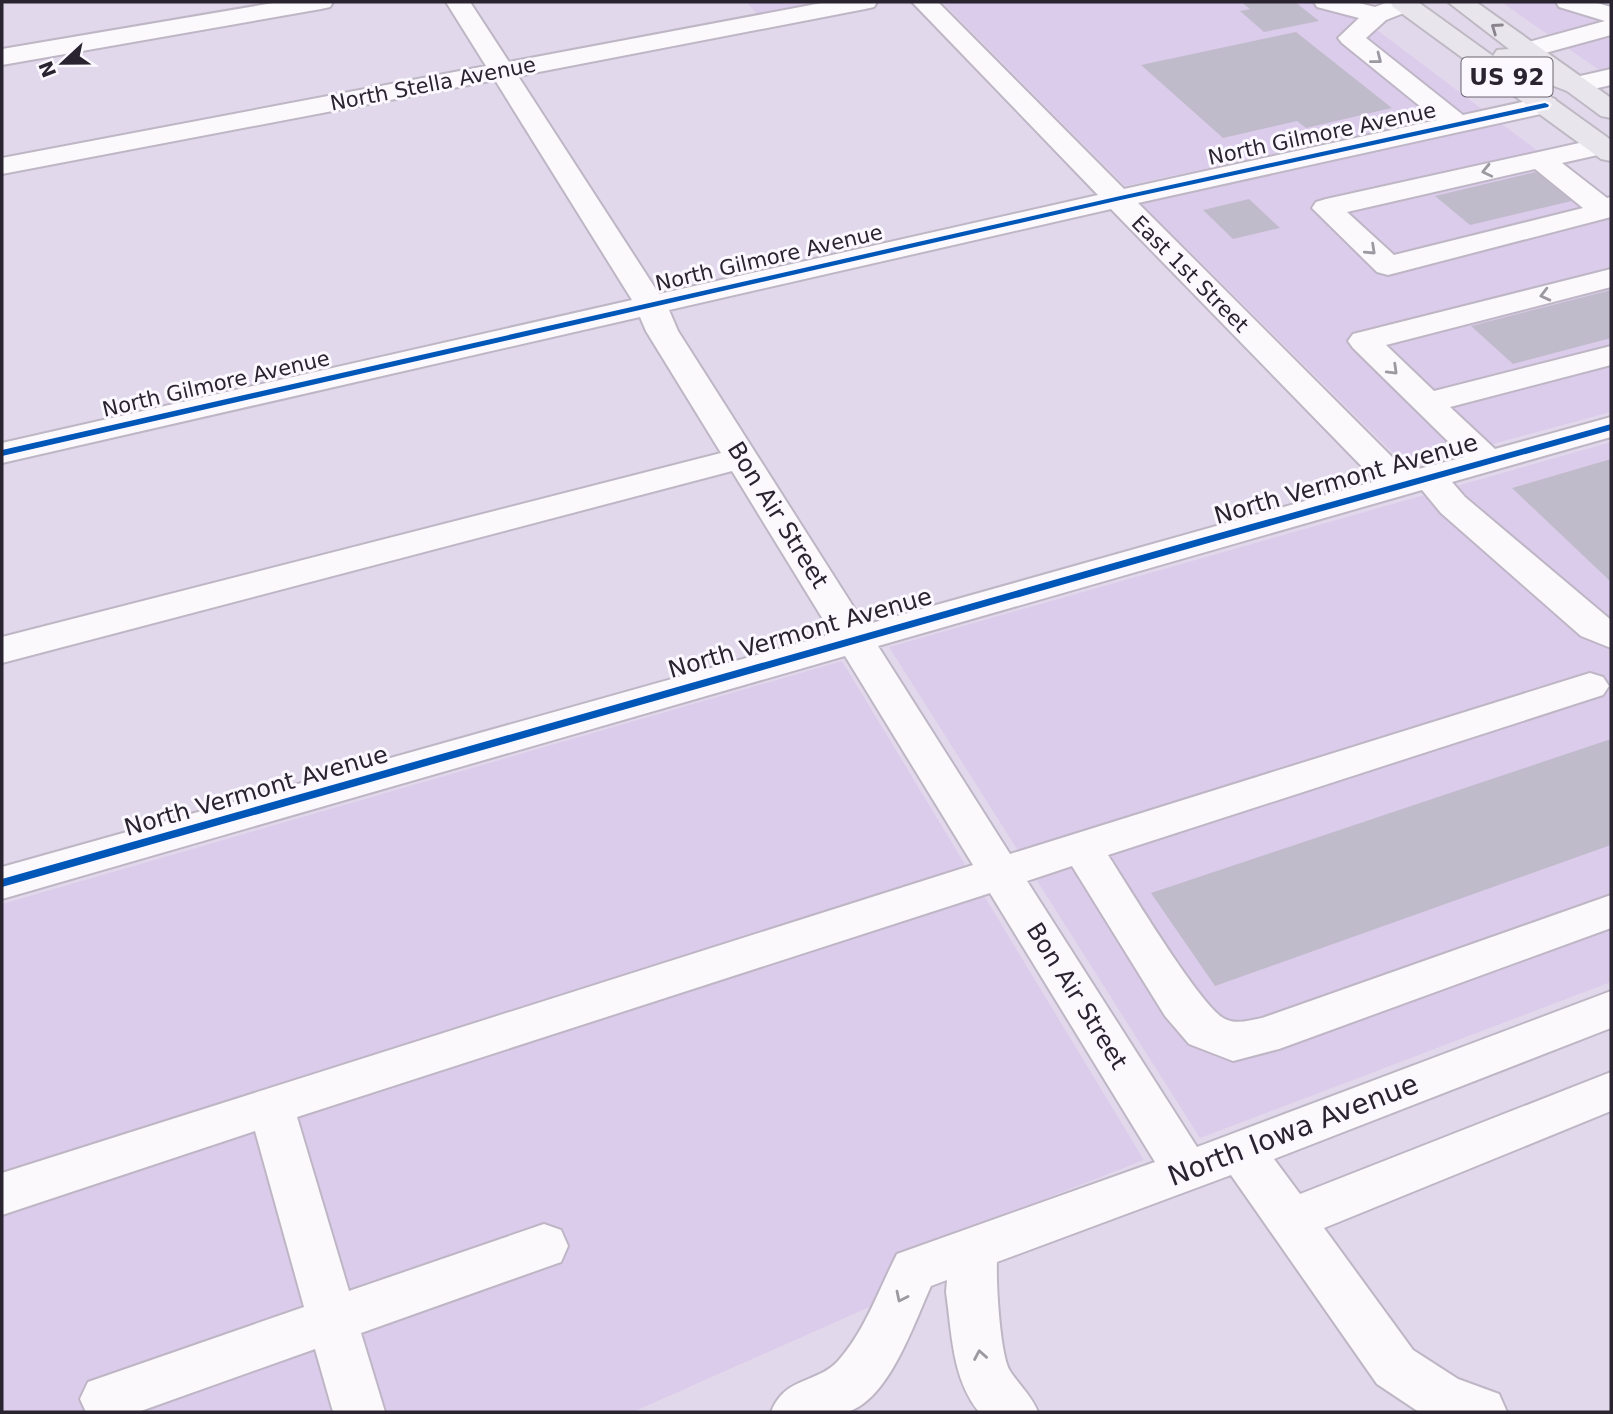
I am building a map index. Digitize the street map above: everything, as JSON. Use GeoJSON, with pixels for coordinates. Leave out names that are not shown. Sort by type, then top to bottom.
{"type":"FeatureCollection","features":[{"type":"Feature","properties":{"kind":"main road","name":"US 92"},"geometry":{"type":"LineString","coordinates":[[1406,2],[1545,105]]}},
{"type":"Feature","properties":{"kind":"main road"},"geometry":{"type":"LineString","coordinates":[[1406,2],[1534,71],[1576,85]]}},
{"type":"Feature","properties":{"kind":"main road","name":"US 92"},"geometry":{"type":"LineString","coordinates":[[1460,2],[1611,110]]}},
{"type":"Feature","properties":{"kind":"main road"},"geometry":{"type":"LineString","coordinates":[[1545,105],[1608,144]]}},
{"type":"Feature","properties":{"kind":"street"},"geometry":{"type":"LineString","coordinates":[[2,57],[321,2]]}},
{"type":"Feature","properties":{"kind":"street","name":"Bon Air Street"},"geometry":{"type":"LineString","coordinates":[[458,2],[651,304],[662,331],[1186,1171]]}},
{"type":"Feature","properties":{"kind":"street","name":"North Stella Avenue"},"geometry":{"type":"LineString","coordinates":[[2,166],[503,70],[757,11],[865,2]]}},
{"type":"Feature","properties":{"kind":"street","name":"East 1st Street"},"geometry":{"type":"LineString","coordinates":[[924,2],[1116,199],[1414,481],[1453,505],[1594,627],[1611,635]]}},
{"type":"Feature","properties":{"kind":"street"},"geometry":{"type":"LineString","coordinates":[[1326,2],[1377,16]]}},
{"type":"Feature","properties":{"kind":"street"},"geometry":{"type":"LineString","coordinates":[[1406,2],[1377,16],[1351,38],[1458,124]]}},
{"type":"Feature","properties":{"kind":"street"},"geometry":{"type":"LineString","coordinates":[[1568,2],[1611,15]]}},
{"type":"Feature","properties":{"kind":"street"},"geometry":{"type":"LineString","coordinates":[[1527,50],[1611,27]]}},
{"type":"Feature","properties":{"kind":"street"},"geometry":{"type":"LineString","coordinates":[[1576,85],[1611,77]]}},
{"type":"Feature","properties":{"kind":"street","name":"North Gilmore Avenue"},"geometry":{"type":"LineString","coordinates":[[2,453],[1116,199],[1545,105]]}},
{"type":"Feature","properties":{"kind":"street"},"geometry":{"type":"LineString","coordinates":[[1312,196],[1539,159],[1608,144]]}},
{"type":"Feature","properties":{"kind":"street"},"geometry":{"type":"LineString","coordinates":[[1539,159],[1608,208]]}},
{"type":"Feature","properties":{"kind":"street"},"geometry":{"type":"LineString","coordinates":[[1276,164],[1388,266],[1608,208]]}},
{"type":"Feature","properties":{"kind":"street"},"geometry":{"type":"LineString","coordinates":[[1488,461],[1364,341],[1611,278]]}},
{"type":"Feature","properties":{"kind":"street"},"geometry":{"type":"LineString","coordinates":[[1427,403],[1611,355]]}},
{"type":"Feature","properties":{"kind":"street","name":"North Vermont Avenue"},"geometry":{"type":"LineString","coordinates":[[2,883],[1611,427]]}},
{"type":"Feature","properties":{"kind":"street"},"geometry":{"type":"LineString","coordinates":[[2,650],[742,458]]}},
{"type":"Feature","properties":{"kind":"street"},"geometry":{"type":"LineString","coordinates":[[2,1194],[1081,846],[1590,686]]}},
{"type":"Feature","properties":{"kind":"street"},"geometry":{"type":"LineString","coordinates":[[1081,846],[1181,1003],[1205,1031],[1233,1042],[1263,1036],[1611,911]]}},
{"type":"Feature","properties":{"kind":"street","name":"North Iowa Avenue"},"geometry":{"type":"LineString","coordinates":[[797,1412],[855,1380],[876,1349],[914,1270],[1241,1151],[1611,1009]]}},
{"type":"Feature","properties":{"kind":"street"},"geometry":{"type":"LineString","coordinates":[[1290,1220],[1611,1091]]}},
{"type":"Feature","properties":{"kind":"street"},"geometry":{"type":"LineString","coordinates":[[271,1107],[359,1412]]}},
{"type":"Feature","properties":{"kind":"street"},"geometry":{"type":"LineString","coordinates":[[1241,1151],[1395,1367],[1443,1399],[1481,1412]]}},
{"type":"Feature","properties":{"kind":"street"},"geometry":{"type":"LineString","coordinates":[[106,1399],[544,1246]]}},
{"type":"Feature","properties":{"kind":"street"},"geometry":{"type":"LineString","coordinates":[[973,1248],[971,1292],[985,1380],[1012,1412]]}},
{"type":"Feature","properties":{"kind":"shaded area"},"geometry":{"type":"Polygon","coordinates":[[[746,2],[824,2],[757,14],[746,2]]]}},
{"type":"Feature","properties":{"kind":"shaded area"},"geometry":{"type":"Polygon","coordinates":[[[942,2],[1340,2],[1482,109],[1125,186],[942,2]]]}},
{"type":"Feature","properties":{"kind":"shaded area"},"geometry":{"type":"Polygon","coordinates":[[[1501,2],[1611,2],[1611,67],[1599,70],[1501,2]]]}},
{"type":"Feature","properties":{"kind":"shaded area"},"geometry":{"type":"Polygon","coordinates":[[[1502,124],[1611,206],[1611,412],[1407,467],[1141,203],[1502,124]]]}},
{"type":"Feature","properties":{"kind":"shaded area"},"geometry":{"type":"Polygon","coordinates":[[[1611,442],[1611,982],[1200,1138],[889,647],[1611,442]]]}},
{"type":"Feature","properties":{"kind":"shaded area"},"geometry":{"type":"Polygon","coordinates":[[[842,661],[1144,1160],[958,1233],[910,1289],[633,1412],[2,1412],[2,904],[842,661]]]}},
{"type":"Feature","properties":{"kind":"building"},"geometry":{"type":"Polygon","coordinates":[[[1241,2],[1295,2],[1319,21],[1264,32],[1240,11],[1250,9],[1241,2]]]}},
{"type":"Feature","properties":{"kind":"building"},"geometry":{"type":"Polygon","coordinates":[[[1296,32],[1392,108],[1306,128],[1297,121],[1223,138],[1141,65],[1296,32]]]}},
{"type":"Feature","properties":{"kind":"building"},"geometry":{"type":"Polygon","coordinates":[[[1540,171],[1576,200],[1470,225],[1435,196],[1540,171]]]}},
{"type":"Feature","properties":{"kind":"building"},"geometry":{"type":"Polygon","coordinates":[[[1249,199],[1280,228],[1233,239],[1203,210],[1249,199]]]}},
{"type":"Feature","properties":{"kind":"building"},"geometry":{"type":"Polygon","coordinates":[[[1611,290],[1611,338],[1513,364],[1471,326],[1611,290]]]}},
{"type":"Feature","properties":{"kind":"building"},"geometry":{"type":"Polygon","coordinates":[[[1611,459],[1611,582],[1512,488],[1611,459]]]}},
{"type":"Feature","properties":{"kind":"building"},"geometry":{"type":"Polygon","coordinates":[[[1611,739],[1611,845],[1215,986],[1151,893],[1611,739]]]}},
{"type":"Feature","properties":{"kind":"cycle path"},"geometry":{"type":"LineString","coordinates":[[2,453],[1116,199],[1545,105]]}},
{"type":"Feature","properties":{"kind":"cycle path"},"geometry":{"type":"LineString","coordinates":[[2,883],[1208,539],[1611,427]]}}]}
